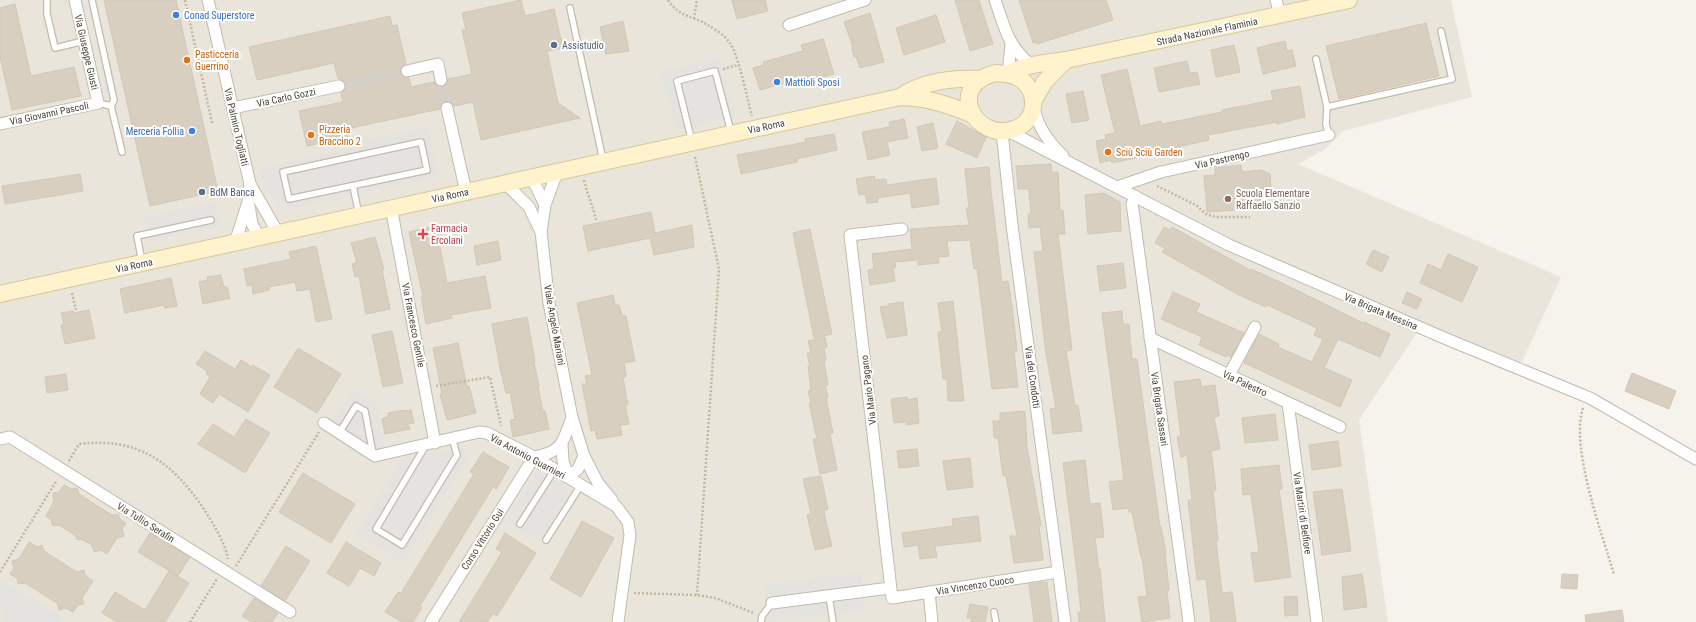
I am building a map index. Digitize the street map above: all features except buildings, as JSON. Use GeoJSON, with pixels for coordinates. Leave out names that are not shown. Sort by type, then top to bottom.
{"type":"FeatureCollection","features":[{"type":"Feature","properties":{"kind":"main road","name":"Strada Nazionale Flaminia"},"geometry":{"type":"LineString","coordinates":[[979,80],[996,74],[1008,74],[1017,69],[1031,65],[1066,60],[1349,0]]}},
{"type":"Feature","properties":{"kind":"main road"},"geometry":{"type":"LineString","coordinates":[[979,80],[972,87],[968,96],[969,106],[973,115],[987,127],[1005,132],[1024,124],[1045,81],[1066,60]]}},
{"type":"Feature","properties":{"kind":"main road"},"geometry":{"type":"LineString","coordinates":[[1008,74],[1018,77],[1025,83],[1031,91],[1034,104]]}},
{"type":"Feature","properties":{"kind":"main road","name":"Via Roma"},"geometry":{"type":"LineString","coordinates":[[900,97],[917,87],[959,78],[979,80]]}},
{"type":"Feature","properties":{"kind":"main road","name":"Via Roma"},"geometry":{"type":"LineString","coordinates":[[0,294],[259,238],[391,207],[532,178],[900,97],[942,102],[973,115]]}},
{"type":"Feature","properties":{"kind":"street","name":"Via Giuseppe Giusti"},"geometry":{"type":"LineString","coordinates":[[75,0],[98,103]]}},
{"type":"Feature","properties":{"kind":"street","name":"Via Palmiro Togliatti"},"geometry":{"type":"LineString","coordinates":[[208,0],[250,184],[278,233]]}},
{"type":"Feature","properties":{"kind":"street"},"geometry":{"type":"LineString","coordinates":[[789,25],[865,0]]}},
{"type":"Feature","properties":{"kind":"street"},"geometry":{"type":"LineString","coordinates":[[995,0],[1011,44],[1021,57],[1031,65]]}},
{"type":"Feature","properties":{"kind":"street"},"geometry":{"type":"LineString","coordinates":[[1276,0],[1280,15]]}},
{"type":"Feature","properties":{"kind":"street"},"geometry":{"type":"LineString","coordinates":[[1008,74],[1011,44]]}},
{"type":"Feature","properties":{"kind":"street"},"geometry":{"type":"LineString","coordinates":[[407,71],[438,64],[441,80]]}},
{"type":"Feature","properties":{"kind":"street","name":"Via Carlo Gozzi"},"geometry":{"type":"LineString","coordinates":[[233,108],[339,86]]}},
{"type":"Feature","properties":{"kind":"street","name":"Via Giovanni Pascoli"},"geometry":{"type":"LineString","coordinates":[[0,124],[98,103]]}},
{"type":"Feature","properties":{"kind":"street","name":"Via Brigata Messina"},"geometry":{"type":"LineString","coordinates":[[1034,104],[1036,118],[1047,139],[1067,161]]}},
{"type":"Feature","properties":{"kind":"street"},"geometry":{"type":"LineString","coordinates":[[447,108],[466,192]]}},
{"type":"Feature","properties":{"kind":"street","name":"Via Brigata Messina"},"geometry":{"type":"LineString","coordinates":[[1005,132],[1067,161],[1229,245],[1449,340],[1590,398],[1696,459]]}},
{"type":"Feature","properties":{"kind":"street","name":"Via dei Condotti"},"geometry":{"type":"LineString","coordinates":[[1005,132],[1012,225],[1065,622]]}},
{"type":"Feature","properties":{"kind":"street","name":"Via Pastrengo"},"geometry":{"type":"LineString","coordinates":[[1117,187],[1161,172],[1329,135]]}},
{"type":"Feature","properties":{"kind":"street","name":"Viale Angelo Mariani"},"geometry":{"type":"LineString","coordinates":[[557,172],[545,205],[541,232],[549,303],[572,417],[584,456],[598,483],[616,506]]}},
{"type":"Feature","properties":{"kind":"street"},"geometry":{"type":"LineString","coordinates":[[532,178],[545,205]]}},
{"type":"Feature","properties":{"kind":"street"},"geometry":{"type":"LineString","coordinates":[[529,207],[532,178]]}},
{"type":"Feature","properties":{"kind":"street","name":"Viale Angelo Mariani"},"geometry":{"type":"LineString","coordinates":[[505,183],[529,207],[541,232]]}},
{"type":"Feature","properties":{"kind":"street","name":"Via Palmiro Togliatti"},"geometry":{"type":"LineString","coordinates":[[235,242],[248,202],[250,184]]}},
{"type":"Feature","properties":{"kind":"street","name":"Via Brigata Sassari"},"geometry":{"type":"LineString","coordinates":[[1135,196],[1132,204],[1189,622]]}},
{"type":"Feature","properties":{"kind":"street","name":"Via Palmiro Togliatti"},"geometry":{"type":"LineString","coordinates":[[248,202],[252,224],[259,238]]}},
{"type":"Feature","properties":{"kind":"street","name":"Via Francesco Gentile"},"geometry":{"type":"LineString","coordinates":[[391,207],[426,388],[431,444]]}},
{"type":"Feature","properties":{"kind":"street","name":"Via Mario Pagano"},"geometry":{"type":"LineString","coordinates":[[891,593],[850,235],[902,229]]}},
{"type":"Feature","properties":{"kind":"street"},"geometry":{"type":"LineString","coordinates":[[1229,375],[1255,327]]}},
{"type":"Feature","properties":{"kind":"street","name":"Via Palestro"},"geometry":{"type":"LineString","coordinates":[[1150,338],[1340,428]]}},
{"type":"Feature","properties":{"kind":"street","name":"Via Martiri di Belfiore"},"geometry":{"type":"LineString","coordinates":[[1288,403],[1317,622]]}},
{"type":"Feature","properties":{"kind":"street"},"geometry":{"type":"LineString","coordinates":[[572,417],[562,444],[563,461],[568,477],[578,469],[584,456]]}},
{"type":"Feature","properties":{"kind":"street"},"geometry":{"type":"LineString","coordinates":[[324,423],[373,454]]}},
{"type":"Feature","properties":{"kind":"street","name":"Via Antonio Guarnieri"},"geometry":{"type":"LineString","coordinates":[[373,454],[376,456],[479,432],[487,433],[534,456],[616,506],[628,522],[630,535],[618,622]]}},
{"type":"Feature","properties":{"kind":"street","name":"Via Tullio Serafin"},"geometry":{"type":"LineString","coordinates":[[0,439],[10,437],[290,612]]}},
{"type":"Feature","properties":{"kind":"street"},"geometry":{"type":"LineString","coordinates":[[534,456],[548,454],[562,444]]}},
{"type":"Feature","properties":{"kind":"street","name":"Corso Vittorio Gui"},"geometry":{"type":"LineString","coordinates":[[431,622],[534,456]]}},
{"type":"Feature","properties":{"kind":"street","name":"Via Vincenzo Cuoco"},"geometry":{"type":"LineString","coordinates":[[772,603],[829,596],[929,592],[1058,572]]}},
{"type":"Feature","properties":{"kind":"street"},"geometry":{"type":"LineString","coordinates":[[929,592],[932,622]]}},
{"type":"Feature","properties":{"kind":"lane"},"geometry":{"type":"LineString","coordinates":[[47,0],[47,14],[54,48],[84,41]]}},
{"type":"Feature","properties":{"kind":"lane"},"geometry":{"type":"LineString","coordinates":[[92,0],[114,100],[111,106],[122,152]]}},
{"type":"Feature","properties":{"kind":"lane"},"geometry":{"type":"LineString","coordinates":[[570,8],[604,162]]}},
{"type":"Feature","properties":{"kind":"lane"},"geometry":{"type":"LineString","coordinates":[[1327,107],[1452,79],[1441,31]]}},
{"type":"Feature","properties":{"kind":"lane"},"geometry":{"type":"LineString","coordinates":[[1316,59],[1327,107],[1326,124],[1329,135]]}},
{"type":"Feature","properties":{"kind":"lane"},"geometry":{"type":"LineString","coordinates":[[692,142],[677,81],[715,71],[731,133]]}},
{"type":"Feature","properties":{"kind":"lane"},"geometry":{"type":"LineString","coordinates":[[98,103],[111,106]]}},
{"type":"Feature","properties":{"kind":"lane"},"geometry":{"type":"LineString","coordinates":[[421,142],[427,170],[353,186],[289,199],[283,172],[421,142]]}},
{"type":"Feature","properties":{"kind":"lane"},"geometry":{"type":"LineString","coordinates":[[353,186],[359,215]]}},
{"type":"Feature","properties":{"kind":"lane"},"geometry":{"type":"LineString","coordinates":[[142,263],[137,236],[211,220]]}},
{"type":"Feature","properties":{"kind":"lane"},"geometry":{"type":"LineString","coordinates":[[339,432],[356,406],[365,411],[373,454]]}},
{"type":"Feature","properties":{"kind":"lane"},"geometry":{"type":"LineString","coordinates":[[431,444],[376,529],[402,545],[457,455],[452,438]]}},
{"type":"Feature","properties":{"kind":"lane"},"geometry":{"type":"LineString","coordinates":[[520,524],[555,469]]}},
{"type":"Feature","properties":{"kind":"lane"},"geometry":{"type":"LineString","coordinates":[[546,540],[581,485]]}},
{"type":"Feature","properties":{"kind":"lane"},"geometry":{"type":"LineString","coordinates":[[829,596],[832,622]]}},
{"type":"Feature","properties":{"kind":"lane"},"geometry":{"type":"LineString","coordinates":[[762,619],[772,603]]}},
{"type":"Feature","properties":{"kind":"lane"},"geometry":{"type":"LineString","coordinates":[[994,612],[996,622]]}},
{"type":"Feature","properties":{"kind":"path"},"geometry":{"type":"LineString","coordinates":[[185,0],[212,123]]}},
{"type":"Feature","properties":{"kind":"path"},"geometry":{"type":"LineString","coordinates":[[668,0],[678,11],[718,31],[730,42],[735,53],[755,128]]}},
{"type":"Feature","properties":{"kind":"path"},"geometry":{"type":"LineString","coordinates":[[694,19],[697,0]]}},
{"type":"Feature","properties":{"kind":"path"},"geometry":{"type":"LineString","coordinates":[[715,71],[738,65]]}},
{"type":"Feature","properties":{"kind":"path"},"geometry":{"type":"LineString","coordinates":[[692,142],[719,269],[697,595]]}},
{"type":"Feature","properties":{"kind":"path"},"geometry":{"type":"LineString","coordinates":[[582,167],[588,199],[594,209],[596,220]]}},
{"type":"Feature","properties":{"kind":"path"},"geometry":{"type":"LineString","coordinates":[[1162,190],[1196,205],[1206,214],[1215,217],[1250,217]]}},
{"type":"Feature","properties":{"kind":"path"},"geometry":{"type":"LineString","coordinates":[[426,388],[490,377],[504,441]]}},
{"type":"Feature","properties":{"kind":"path"},"geometry":{"type":"LineString","coordinates":[[1590,398],[1582,409],[1579,439],[1583,465],[1614,574]]}},
{"type":"Feature","properties":{"kind":"path"},"geometry":{"type":"LineString","coordinates":[[190,622],[226,572],[324,423]]}},
{"type":"Feature","properties":{"kind":"path"},"geometry":{"type":"LineString","coordinates":[[0,572],[79,444],[97,442],[116,444],[136,449],[150,455],[178,477],[195,496],[218,535],[227,554],[226,572]]}},
{"type":"Feature","properties":{"kind":"path"},"geometry":{"type":"LineString","coordinates":[[622,592],[697,595],[715,598],[762,619]]}},
{"type":"Feature","properties":{"kind":"shaded area"},"geometry":{"type":"Polygon","coordinates":[[[0,0],[1451,0],[1472,97],[1343,131],[1324,150],[1298,164],[1561,277],[1516,375],[1417,333],[1359,420],[1388,622],[0,622],[0,0]]]}},
{"type":"Feature","properties":{"kind":"shaded area"},"geometry":{"type":"Polygon","coordinates":[[[719,57],[734,116],[677,131],[661,72],[719,57]]]}},
{"type":"Feature","properties":{"kind":"shaded area"},"geometry":{"type":"Polygon","coordinates":[[[428,127],[439,177],[286,210],[281,209],[274,202],[263,184],[260,168],[356,147],[355,142],[428,127]]]}},
{"type":"Feature","properties":{"kind":"shaded area"},"geometry":{"type":"Polygon","coordinates":[[[215,202],[221,226],[149,241],[144,217],[215,202]]]}},
{"type":"Feature","properties":{"kind":"shaded area"},"geometry":{"type":"Polygon","coordinates":[[[353,389],[377,404],[388,461],[374,464],[325,432],[353,389]]]}},
{"type":"Feature","properties":{"kind":"shaded area"},"geometry":{"type":"Polygon","coordinates":[[[464,446],[467,458],[403,563],[356,534],[402,458],[464,446]]]}},
{"type":"Feature","properties":{"kind":"shaded area"},"geometry":{"type":"Polygon","coordinates":[[[537,470],[572,490],[539,542],[505,521],[537,470]]]}},
{"type":"Feature","properties":{"kind":"shaded area"},"geometry":{"type":"Polygon","coordinates":[[[861,572],[866,610],[768,622],[763,585],[861,572]]]}},
{"type":"Feature","properties":{"kind":"shaded area"},"geometry":{"type":"Polygon","coordinates":[[[0,579],[61,616],[63,622],[3,622],[0,601],[0,579]]]}},
{"type":"Feature","properties":{"kind":"tunnel"},"geometry":{"type":"LineString","coordinates":[[339,86],[407,71]]}},
{"type":"Feature","properties":{"kind":"tunnel"},"geometry":{"type":"LineString","coordinates":[[441,80],[447,108]]}},
{"type":"Feature","properties":{"kind":"place","name":"Conad Superstore"},"geometry":{"type":"Point","coordinates":[176,15]}},
{"type":"Feature","properties":{"kind":"place","name":"Assistudio"},"geometry":{"type":"Point","coordinates":[554,45]}},
{"type":"Feature","properties":{"kind":"place","name":"Pasticceria Guerrino"},"geometry":{"type":"Point","coordinates":[187,60]}},
{"type":"Feature","properties":{"kind":"place","name":"Mattioli Sposi"},"geometry":{"type":"Point","coordinates":[777,82]}},
{"type":"Feature","properties":{"kind":"place","name":"Merceria Follia"},"geometry":{"type":"Point","coordinates":[192,131]}},
{"type":"Feature","properties":{"kind":"place","name":"Pizzeria Braccino 2"},"geometry":{"type":"Point","coordinates":[311,135]}},
{"type":"Feature","properties":{"kind":"place","name":"Sciù Sciù Garden"},"geometry":{"type":"Point","coordinates":[1108,152]}},
{"type":"Feature","properties":{"kind":"place","name":"BdM Banca"},"geometry":{"type":"Point","coordinates":[202,192]}},
{"type":"Feature","properties":{"kind":"place","name":"Scuola Elementare Raffaello Sanzio"},"geometry":{"type":"Point","coordinates":[1228,199]}},
{"type":"Feature","properties":{"kind":"place","name":"Farmacia Ercolani"},"geometry":{"type":"Point","coordinates":[423,234]}}]}
